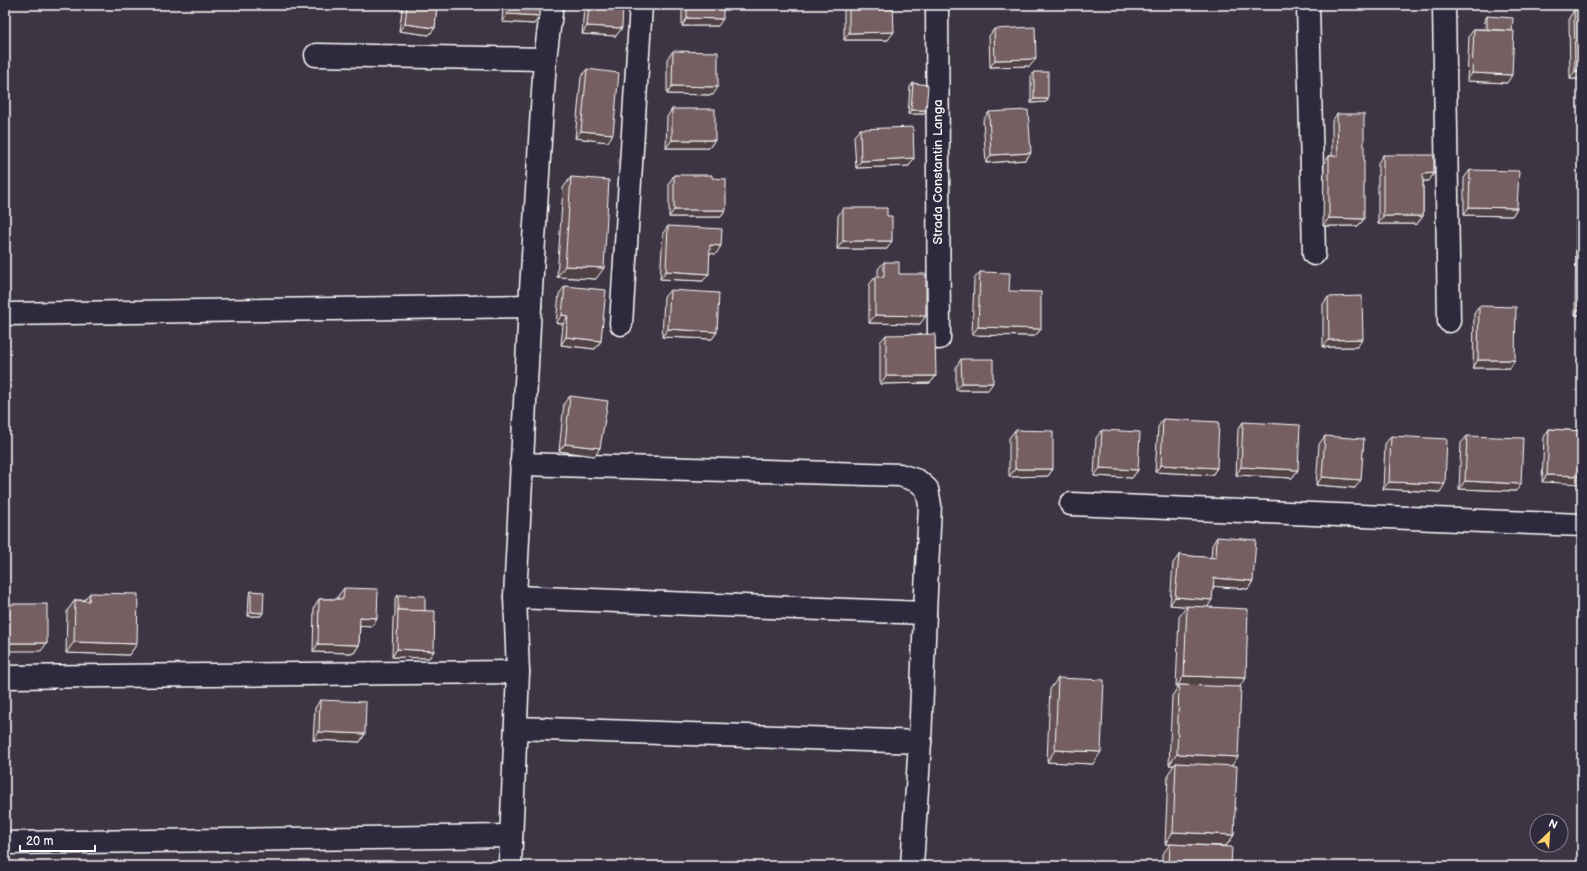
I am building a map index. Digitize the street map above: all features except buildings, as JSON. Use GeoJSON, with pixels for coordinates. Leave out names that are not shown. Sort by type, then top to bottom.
{"type":"FeatureCollection","features":[{"type":"Feature","properties":{"kind":"street"},"geometry":{"type":"LineString","coordinates":[[510,866],[518,672],[515,597],[521,464],[546,59],[552,5]]}},
{"type":"Feature","properties":{"kind":"street"},"geometry":{"type":"LineString","coordinates":[[621,324],[641,5]]}},
{"type":"Feature","properties":{"kind":"street","name":"Strada Constantin Langa"},"geometry":{"type":"LineString","coordinates":[[937,5],[939,338]]}},
{"type":"Feature","properties":{"kind":"street"},"geometry":{"type":"LineString","coordinates":[[1308,5],[1314,254]]}},
{"type":"Feature","properties":{"kind":"street"},"geometry":{"type":"LineString","coordinates":[[1444,5],[1449,321]]}},
{"type":"Feature","properties":{"kind":"street"},"geometry":{"type":"LineString","coordinates":[[316,55],[546,59]]}},
{"type":"Feature","properties":{"kind":"street"},"geometry":{"type":"LineString","coordinates":[[5,314],[530,306]]}},
{"type":"Feature","properties":{"kind":"street"},"geometry":{"type":"LineString","coordinates":[[521,464],[900,475],[918,481],[927,489],[930,505],[920,742],[912,866]]}},
{"type":"Feature","properties":{"kind":"street"},"geometry":{"type":"LineString","coordinates":[[1071,504],[1582,525]]}},
{"type":"Feature","properties":{"kind":"street"},"geometry":{"type":"LineString","coordinates":[[515,597],[925,613]]}},
{"type":"Feature","properties":{"kind":"street"},"geometry":{"type":"LineString","coordinates":[[5,677],[518,672]]}},
{"type":"Feature","properties":{"kind":"street"},"geometry":{"type":"LineString","coordinates":[[516,728],[920,742]]}},
{"type":"Feature","properties":{"kind":"street"},"geometry":{"type":"LineString","coordinates":[[5,843],[512,836]]}}]}
